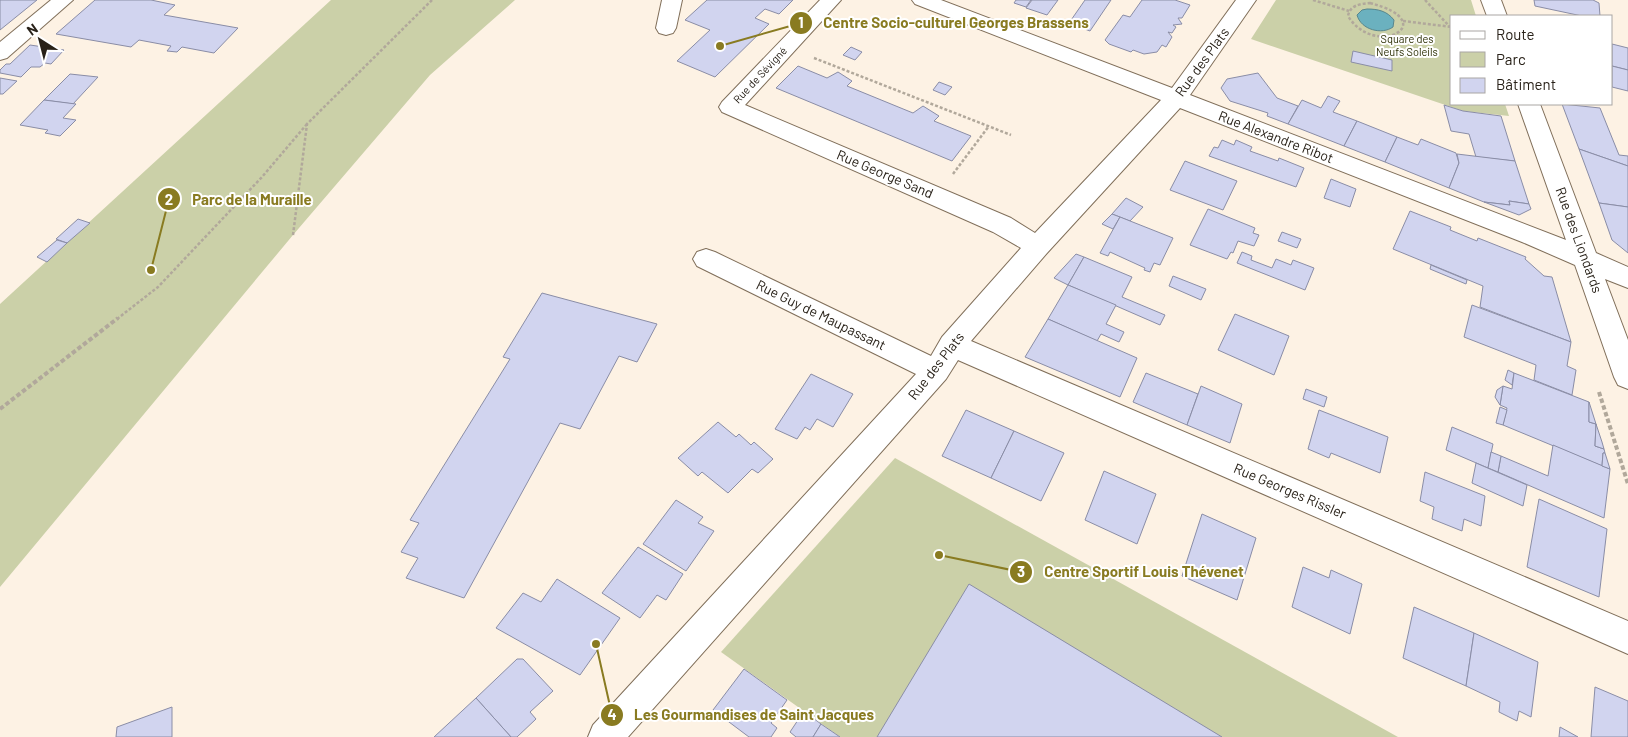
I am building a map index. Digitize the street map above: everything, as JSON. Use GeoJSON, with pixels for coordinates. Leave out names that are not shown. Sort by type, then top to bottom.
{"type":"FeatureCollection","features":[{"type":"Feature","properties":{"kind":"street"},"geometry":{"type":"LineString","coordinates":[[0,53],[63,0]]}},
{"type":"Feature","properties":{"kind":"street"},"geometry":{"type":"LineString","coordinates":[[666,28],[672,0]]}},
{"type":"Feature","properties":{"kind":"street","name":"Rue de Sévigné"},"geometry":{"type":"LineString","coordinates":[[730,107],[831,0]]}},
{"type":"Feature","properties":{"kind":"street","name":"Rue Alexandre Ribot"},"geometry":{"type":"LineString","coordinates":[[922,0],[1530,235],[1628,278]]}},
{"type":"Feature","properties":{"kind":"street","name":"Rue des Plats"},"geometry":{"type":"LineString","coordinates":[[618,733],[936,371],[952,345],[1038,246],[1176,98],[1246,0]]}},
{"type":"Feature","properties":{"kind":"street"},"geometry":{"type":"LineString","coordinates":[[1491,0],[1497,15]]}},
{"type":"Feature","properties":{"kind":"street","name":"Rue des Liondards"},"geometry":{"type":"LineString","coordinates":[[1529,105],[1628,376]]}},
{"type":"Feature","properties":{"kind":"street","name":"Rue George Sand"},"geometry":{"type":"LineString","coordinates":[[730,107],[1002,225],[1038,246]]}},
{"type":"Feature","properties":{"kind":"street","name":"Rue Guy de Maupassant"},"geometry":{"type":"LineString","coordinates":[[706,259],[936,371]]}},
{"type":"Feature","properties":{"kind":"street","name":"Rue Georges Rissler"},"geometry":{"type":"LineString","coordinates":[[952,345],[1628,638]]}},
{"type":"Feature","properties":{"kind":"path"},"geometry":{"type":"LineString","coordinates":[[0,409],[158,288],[262,178],[307,124],[432,0]]}},
{"type":"Feature","properties":{"kind":"path"},"geometry":{"type":"LineString","coordinates":[[1313,0],[1349,11]]}},
{"type":"Feature","properties":{"kind":"path"},"geometry":{"type":"LineString","coordinates":[[1425,0],[1450,26]]}},
{"type":"Feature","properties":{"kind":"path"},"geometry":{"type":"LineString","coordinates":[[1403,21],[1401,31],[1389,36],[1380,36],[1371,34],[1356,26],[1348,16],[1351,7],[1363,3],[1378,4],[1394,11],[1403,21],[1450,27]]}},
{"type":"Feature","properties":{"kind":"path"},"geometry":{"type":"LineString","coordinates":[[786,47],[1011,135]]}},
{"type":"Feature","properties":{"kind":"path"},"geometry":{"type":"LineString","coordinates":[[293,235],[307,124]]}},
{"type":"Feature","properties":{"kind":"path"},"geometry":{"type":"LineString","coordinates":[[937,196],[989,126]]}},
{"type":"Feature","properties":{"kind":"green space"},"geometry":{"type":"Polygon","coordinates":[[[331,0],[515,0],[430,75],[293,235],[0,587],[0,304],[331,0]]]}},
{"type":"Feature","properties":{"kind":"green space","name":"Square des Neufs Soleils"},"geometry":{"type":"Polygon","coordinates":[[[1276,0],[1471,0],[1476,15],[1450,15],[1450,105],[1505,105],[1509,116],[1463,111],[1251,39],[1276,0]]]}},
{"type":"Feature","properties":{"kind":"green space"},"geometry":{"type":"Polygon","coordinates":[[[895,458],[1398,737],[840,737],[721,652],[895,458]]]}},
{"type":"Feature","properties":{"kind":"water"},"geometry":{"type":"Polygon","coordinates":[[[1362,10],[1379,10],[1388,14],[1394,20],[1393,27],[1378,31],[1367,27],[1359,20],[1357,15],[1362,10]]]}},
{"type":"Feature","properties":{"kind":"building"},"geometry":{"type":"Polygon","coordinates":[[[0,0],[37,0],[0,30],[0,0]]]}},
{"type":"Feature","properties":{"kind":"building"},"geometry":{"type":"Polygon","coordinates":[[[95,0],[151,0],[175,5],[164,15],[238,28],[214,53],[182,47],[177,52],[167,51],[171,46],[139,40],[131,47],[56,34],[95,0]]]}},
{"type":"Feature","properties":{"kind":"building"},"geometry":{"type":"Polygon","coordinates":[[[707,0],[793,0],[779,14],[765,9],[755,18],[769,24],[715,77],[677,61],[710,30],[685,20],[707,0]]]}},
{"type":"Feature","properties":{"kind":"building"},"geometry":{"type":"Polygon","coordinates":[[[1016,0],[1031,0],[1026,7],[1014,3],[1016,0]]]}},
{"type":"Feature","properties":{"kind":"building"},"geometry":{"type":"Polygon","coordinates":[[[1032,0],[1058,0],[1047,15],[1026,8],[1032,0]]]}},
{"type":"Feature","properties":{"kind":"building"},"geometry":{"type":"Polygon","coordinates":[[[1085,0],[1111,0],[1090,31],[1069,23],[1085,0]]]}},
{"type":"Feature","properties":{"kind":"building"},"geometry":{"type":"Polygon","coordinates":[[[1142,0],[1175,0],[1190,5],[1182,18],[1178,18],[1182,24],[1173,25],[1176,27],[1172,33],[1168,32],[1172,37],[1166,47],[1162,45],[1157,52],[1144,54],[1133,50],[1131,52],[1109,44],[1105,40],[1123,15],[1130,17],[1142,0]]]}},
{"type":"Feature","properties":{"kind":"building"},"geometry":{"type":"Polygon","coordinates":[[[1534,0],[1593,0],[1599,3],[1600,15],[1577,15],[1535,6],[1534,0]]]}},
{"type":"Feature","properties":{"kind":"building"},"geometry":{"type":"Polygon","coordinates":[[[1613,44],[1628,48],[1628,70],[1613,66],[1613,44]]]}},
{"type":"Feature","properties":{"kind":"building"},"geometry":{"type":"Polygon","coordinates":[[[30,45],[64,50],[51,64],[45,63],[40,67],[31,67],[21,77],[0,73],[0,70],[6,64],[10,64],[30,45]]]}},
{"type":"Feature","properties":{"kind":"building"},"geometry":{"type":"Polygon","coordinates":[[[851,47],[862,52],[855,60],[843,55],[851,47]]]}},
{"type":"Feature","properties":{"kind":"building"},"geometry":{"type":"Polygon","coordinates":[[[1353,51],[1392,60],[1392,71],[1351,62],[1353,51]]]}},
{"type":"Feature","properties":{"kind":"building"},"geometry":{"type":"Polygon","coordinates":[[[798,66],[827,78],[838,72],[852,81],[847,86],[913,113],[923,106],[939,116],[934,121],[971,136],[952,161],[776,88],[798,66]]]}},
{"type":"Feature","properties":{"kind":"building"},"geometry":{"type":"Polygon","coordinates":[[[1613,66],[1628,70],[1628,91],[1613,87],[1613,66]]]}},
{"type":"Feature","properties":{"kind":"building"},"geometry":{"type":"Polygon","coordinates":[[[1258,73],[1277,98],[1298,106],[1288,124],[1267,116],[1268,113],[1230,101],[1221,88],[1227,79],[1258,73]]]}},
{"type":"Feature","properties":{"kind":"building"},"geometry":{"type":"Polygon","coordinates":[[[70,74],[98,77],[73,104],[44,100],[70,74]]]}},
{"type":"Feature","properties":{"kind":"building"},"geometry":{"type":"Polygon","coordinates":[[[0,78],[17,81],[3,94],[0,94],[0,78]]]}},
{"type":"Feature","properties":{"kind":"building"},"geometry":{"type":"Polygon","coordinates":[[[939,82],[952,87],[945,95],[933,90],[939,82]]]}},
{"type":"Feature","properties":{"kind":"building"},"geometry":{"type":"Polygon","coordinates":[[[1328,96],[1340,101],[1333,112],[1357,121],[1344,146],[1288,124],[1302,100],[1321,108],[1328,96]]]}},
{"type":"Feature","properties":{"kind":"building"},"geometry":{"type":"Polygon","coordinates":[[[44,100],[76,104],[63,118],[76,120],[60,136],[45,133],[48,130],[20,125],[44,100]]]}},
{"type":"Feature","properties":{"kind":"building"},"geometry":{"type":"Polygon","coordinates":[[[1444,105],[1463,111],[1501,116],[1515,161],[1476,157],[1469,134],[1451,131],[1444,105]]]}},
{"type":"Feature","properties":{"kind":"building"},"geometry":{"type":"Polygon","coordinates":[[[1562,105],[1600,108],[1619,155],[1628,156],[1628,166],[1579,149],[1562,105]]]}},
{"type":"Feature","properties":{"kind":"building"},"geometry":{"type":"Polygon","coordinates":[[[1357,121],[1397,137],[1385,162],[1344,146],[1357,121]]]}},
{"type":"Feature","properties":{"kind":"building"},"geometry":{"type":"Polygon","coordinates":[[[1397,137],[1418,145],[1421,139],[1456,153],[1459,163],[1449,188],[1385,162],[1397,137]]]}},
{"type":"Feature","properties":{"kind":"building"},"geometry":{"type":"Polygon","coordinates":[[[1222,140],[1234,145],[1236,140],[1252,147],[1250,151],[1278,161],[1279,158],[1304,168],[1296,187],[1209,156],[1214,147],[1218,148],[1222,140]]]}},
{"type":"Feature","properties":{"kind":"building"},"geometry":{"type":"Polygon","coordinates":[[[1579,149],[1628,166],[1628,207],[1599,203],[1579,149]]]}},
{"type":"Feature","properties":{"kind":"building"},"geometry":{"type":"Polygon","coordinates":[[[1457,154],[1515,161],[1529,204],[1509,201],[1510,205],[1484,202],[1449,188],[1459,163],[1457,154]]]}},
{"type":"Feature","properties":{"kind":"building"},"geometry":{"type":"Polygon","coordinates":[[[1185,161],[1237,181],[1223,210],[1170,190],[1185,161]]]}},
{"type":"Feature","properties":{"kind":"building"},"geometry":{"type":"Polygon","coordinates":[[[1331,179],[1356,189],[1350,207],[1324,198],[1331,179]]]}},
{"type":"Feature","properties":{"kind":"building"},"geometry":{"type":"Polygon","coordinates":[[[1126,198],[1143,207],[1130,221],[1112,214],[1126,198]]]}},
{"type":"Feature","properties":{"kind":"building"},"geometry":{"type":"Polygon","coordinates":[[[1509,201],[1529,204],[1531,209],[1519,215],[1484,202],[1510,205],[1509,201]]]}},
{"type":"Feature","properties":{"kind":"building"},"geometry":{"type":"Polygon","coordinates":[[[1599,203],[1628,207],[1628,253],[1612,240],[1599,203]]]}},
{"type":"Feature","properties":{"kind":"building"},"geometry":{"type":"Polygon","coordinates":[[[1208,209],[1255,228],[1253,233],[1259,235],[1254,246],[1238,241],[1233,253],[1231,252],[1227,259],[1190,245],[1208,209]]]}},
{"type":"Feature","properties":{"kind":"building"},"geometry":{"type":"Polygon","coordinates":[[[1410,211],[1451,227],[1450,230],[1477,241],[1478,238],[1526,257],[1525,259],[1544,276],[1552,277],[1571,342],[1480,307],[1483,286],[1393,249],[1410,211]]]}},
{"type":"Feature","properties":{"kind":"building"},"geometry":{"type":"Polygon","coordinates":[[[1112,214],[1120,217],[1113,229],[1102,224],[1112,214]]]}},
{"type":"Feature","properties":{"kind":"building"},"geometry":{"type":"Polygon","coordinates":[[[1120,217],[1173,238],[1160,265],[1154,263],[1150,272],[1110,252],[1108,256],[1100,253],[1120,217]]]}},
{"type":"Feature","properties":{"kind":"building"},"geometry":{"type":"Polygon","coordinates":[[[78,219],[90,223],[67,243],[56,239],[78,219]]]}},
{"type":"Feature","properties":{"kind":"building"},"geometry":{"type":"Polygon","coordinates":[[[1282,232],[1301,239],[1297,248],[1278,241],[1282,232]]]}},
{"type":"Feature","properties":{"kind":"building"},"geometry":{"type":"Polygon","coordinates":[[[57,240],[67,243],[47,262],[37,257],[57,240]]]}},
{"type":"Feature","properties":{"kind":"building"},"geometry":{"type":"Polygon","coordinates":[[[1242,252],[1252,256],[1251,260],[1272,268],[1276,259],[1291,265],[1293,260],[1314,268],[1305,290],[1237,263],[1242,252]]]}},
{"type":"Feature","properties":{"kind":"building"},"geometry":{"type":"Polygon","coordinates":[[[1076,254],[1084,257],[1068,285],[1054,278],[1076,254]]]}},
{"type":"Feature","properties":{"kind":"building"},"geometry":{"type":"Polygon","coordinates":[[[1084,257],[1132,277],[1122,297],[1165,315],[1160,325],[1068,285],[1084,257]]]}},
{"type":"Feature","properties":{"kind":"building"},"geometry":{"type":"Polygon","coordinates":[[[1431,265],[1467,280],[1466,284],[1430,269],[1431,265]]]}},
{"type":"Feature","properties":{"kind":"building"},"geometry":{"type":"Polygon","coordinates":[[[1173,276],[1206,289],[1201,300],[1169,286],[1173,276]]]}},
{"type":"Feature","properties":{"kind":"building"},"geometry":{"type":"Polygon","coordinates":[[[1068,285],[1116,305],[1106,324],[1124,332],[1119,342],[1101,334],[1097,341],[1048,319],[1068,285]]]}},
{"type":"Feature","properties":{"kind":"building"},"geometry":{"type":"Polygon","coordinates":[[[542,293],[657,324],[637,362],[619,356],[580,429],[560,423],[464,598],[406,578],[418,558],[401,552],[419,523],[410,520],[510,359],[503,357],[542,293]]]}},
{"type":"Feature","properties":{"kind":"building"},"geometry":{"type":"Polygon","coordinates":[[[1472,305],[1571,342],[1567,366],[1576,370],[1572,395],[1534,380],[1536,365],[1464,337],[1472,305]]]}},
{"type":"Feature","properties":{"kind":"building"},"geometry":{"type":"Polygon","coordinates":[[[1235,314],[1289,336],[1274,375],[1218,350],[1235,314]]]}},
{"type":"Feature","properties":{"kind":"building"},"geometry":{"type":"Polygon","coordinates":[[[1048,319],[1137,358],[1120,397],[1025,357],[1048,319]]]}},
{"type":"Feature","properties":{"kind":"building"},"geometry":{"type":"Polygon","coordinates":[[[1508,370],[1514,373],[1512,385],[1505,380],[1508,370]]]}},
{"type":"Feature","properties":{"kind":"building"},"geometry":{"type":"Polygon","coordinates":[[[1146,373],[1198,394],[1187,425],[1133,402],[1146,373]]]}},
{"type":"Feature","properties":{"kind":"building"},"geometry":{"type":"Polygon","coordinates":[[[1514,373],[1589,402],[1589,422],[1596,424],[1595,446],[1604,449],[1605,453],[1603,453],[1602,466],[1503,425],[1507,408],[1500,405],[1503,386],[1512,389],[1514,373]]]}},
{"type":"Feature","properties":{"kind":"building"},"geometry":{"type":"Polygon","coordinates":[[[811,374],[853,394],[833,427],[817,419],[810,430],[805,427],[797,439],[775,429],[811,374]]]}},
{"type":"Feature","properties":{"kind":"building"},"geometry":{"type":"Polygon","coordinates":[[[1201,386],[1242,404],[1230,443],[1187,425],[1201,386]]]}},
{"type":"Feature","properties":{"kind":"building"},"geometry":{"type":"Polygon","coordinates":[[[1503,386],[1500,405],[1495,397],[1497,390],[1503,386]]]}},
{"type":"Feature","properties":{"kind":"building"},"geometry":{"type":"Polygon","coordinates":[[[1306,389],[1327,397],[1324,407],[1303,399],[1306,389]]]}},
{"type":"Feature","properties":{"kind":"building"},"geometry":{"type":"Polygon","coordinates":[[[1589,402],[1596,424],[1589,422],[1589,402]]]}},
{"type":"Feature","properties":{"kind":"building"},"geometry":{"type":"Polygon","coordinates":[[[1500,407],[1507,410],[1503,425],[1496,423],[1500,407]]]}},
{"type":"Feature","properties":{"kind":"building"},"geometry":{"type":"Polygon","coordinates":[[[966,410],[1014,431],[991,478],[942,456],[966,410]]]}},
{"type":"Feature","properties":{"kind":"building"},"geometry":{"type":"Polygon","coordinates":[[[1319,410],[1388,437],[1380,473],[1331,453],[1329,458],[1308,449],[1319,410]]]}},
{"type":"Feature","properties":{"kind":"building"},"geometry":{"type":"Polygon","coordinates":[[[718,422],[736,437],[739,434],[751,445],[754,442],[773,459],[758,473],[752,469],[728,493],[702,472],[698,476],[678,458],[718,422]]]}},
{"type":"Feature","properties":{"kind":"building"},"geometry":{"type":"Polygon","coordinates":[[[1596,424],[1602,442],[1604,449],[1595,446],[1596,424]]]}},
{"type":"Feature","properties":{"kind":"building"},"geometry":{"type":"Polygon","coordinates":[[[1452,427],[1493,444],[1488,468],[1446,450],[1452,427]]]}},
{"type":"Feature","properties":{"kind":"building"},"geometry":{"type":"Polygon","coordinates":[[[1014,431],[1064,453],[1041,501],[991,478],[1014,431]]]}},
{"type":"Feature","properties":{"kind":"building"},"geometry":{"type":"Polygon","coordinates":[[[1553,445],[1610,469],[1604,518],[1498,472],[1501,456],[1548,476],[1553,445]]]}},
{"type":"Feature","properties":{"kind":"building"},"geometry":{"type":"Polygon","coordinates":[[[1491,452],[1501,456],[1498,472],[1488,468],[1491,452]]]}},
{"type":"Feature","properties":{"kind":"building"},"geometry":{"type":"Polygon","coordinates":[[[1603,453],[1605,453],[1610,469],[1602,466],[1603,453]]]}},
{"type":"Feature","properties":{"kind":"building"},"geometry":{"type":"Polygon","coordinates":[[[1476,463],[1527,485],[1523,506],[1472,483],[1476,463]]]}},
{"type":"Feature","properties":{"kind":"building"},"geometry":{"type":"Polygon","coordinates":[[[1104,471],[1156,494],[1137,544],[1085,520],[1104,471]]]}},
{"type":"Feature","properties":{"kind":"building"},"geometry":{"type":"Polygon","coordinates":[[[1425,472],[1485,496],[1481,526],[1464,519],[1462,531],[1432,519],[1434,507],[1420,501],[1425,472]]]}},
{"type":"Feature","properties":{"kind":"building"},"geometry":{"type":"Polygon","coordinates":[[[1539,499],[1607,529],[1599,597],[1527,567],[1539,499]]]}},
{"type":"Feature","properties":{"kind":"building"},"geometry":{"type":"Polygon","coordinates":[[[676,500],[703,517],[698,523],[714,531],[686,571],[643,544],[676,500]]]}},
{"type":"Feature","properties":{"kind":"building"},"geometry":{"type":"Polygon","coordinates":[[[1202,514],[1256,538],[1237,600],[1182,576],[1202,514]]]}},
{"type":"Feature","properties":{"kind":"building"},"geometry":{"type":"Polygon","coordinates":[[[638,547],[683,574],[666,600],[657,595],[640,618],[602,593],[638,547]]]}},
{"type":"Feature","properties":{"kind":"building"},"geometry":{"type":"Polygon","coordinates":[[[1303,567],[1329,578],[1331,570],[1362,584],[1350,634],[1292,607],[1303,567]]]}},
{"type":"Feature","properties":{"kind":"building"},"geometry":{"type":"Polygon","coordinates":[[[557,579],[620,618],[580,675],[496,628],[523,593],[541,602],[557,579]]]}},
{"type":"Feature","properties":{"kind":"building"},"geometry":{"type":"Polygon","coordinates":[[[969,584],[1222,737],[877,737],[969,584]]]}},
{"type":"Feature","properties":{"kind":"building"},"geometry":{"type":"Polygon","coordinates":[[[1414,607],[1474,633],[1466,686],[1403,658],[1414,607]]]}},
{"type":"Feature","properties":{"kind":"building"},"geometry":{"type":"Polygon","coordinates":[[[1474,633],[1538,662],[1531,717],[1519,711],[1517,721],[1499,712],[1500,702],[1466,686],[1474,633]]]}},
{"type":"Feature","properties":{"kind":"building"},"geometry":{"type":"Polygon","coordinates":[[[517,659],[523,659],[553,691],[530,712],[536,719],[517,737],[511,737],[476,698],[517,659]]]}},
{"type":"Feature","properties":{"kind":"building"},"geometry":{"type":"Polygon","coordinates":[[[744,669],[787,700],[771,723],[777,728],[771,737],[749,737],[713,710],[744,669]]]}},
{"type":"Feature","properties":{"kind":"building"},"geometry":{"type":"Polygon","coordinates":[[[1595,687],[1628,701],[1628,737],[1591,737],[1595,687]]]}},
{"type":"Feature","properties":{"kind":"building"},"geometry":{"type":"Polygon","coordinates":[[[476,698],[511,737],[434,737],[476,698]]]}},
{"type":"Feature","properties":{"kind":"building"},"geometry":{"type":"Polygon","coordinates":[[[172,707],[172,737],[116,737],[117,727],[172,707]]]}},
{"type":"Feature","properties":{"kind":"building"},"geometry":{"type":"Polygon","coordinates":[[[804,711],[821,724],[813,737],[796,737],[790,732],[804,711]]]}},
{"type":"Feature","properties":{"kind":"building"},"geometry":{"type":"Polygon","coordinates":[[[821,724],[840,737],[813,737],[821,724]]]}},
{"type":"Feature","properties":{"kind":"building"},"geometry":{"type":"Polygon","coordinates":[[[1560,727],[1578,737],[1559,737],[1560,727]]]}},
{"type":"Feature","properties":{"kind":"place","name":"Centre Socio-culturel Georges Brassens"},"geometry":{"type":"Point","coordinates":[720,46]}},
{"type":"Feature","properties":{"kind":"place","name":"Parc de la Muraille"},"geometry":{"type":"Point","coordinates":[151,270]}},
{"type":"Feature","properties":{"kind":"place","name":"Centre Sportif Louis Thévenet"},"geometry":{"type":"Point","coordinates":[939,555]}},
{"type":"Feature","properties":{"kind":"place","name":"Les Gourmandises de Saint Jacques"},"geometry":{"type":"Point","coordinates":[596,644]}}]}
